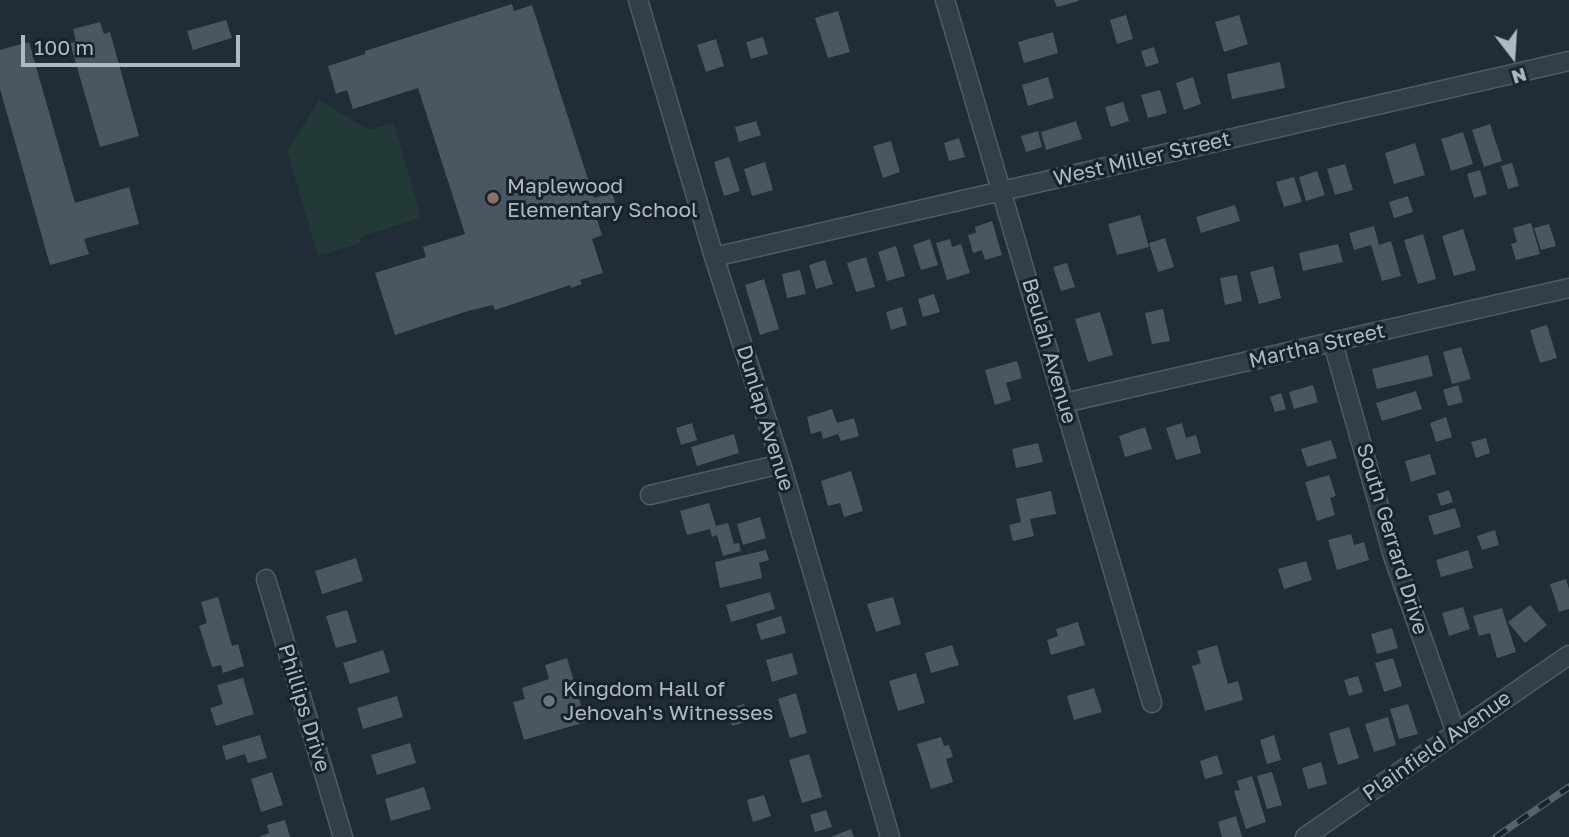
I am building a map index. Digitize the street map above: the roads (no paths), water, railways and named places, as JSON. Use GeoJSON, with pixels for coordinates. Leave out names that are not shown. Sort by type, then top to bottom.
{"type":"FeatureCollection","features":[{"type":"Feature","properties":{"kind":"street","name":"Dunlap Avenue"},"geometry":{"type":"LineString","coordinates":[[638,0],[714,257],[780,464],[890,837]]}},
{"type":"Feature","properties":{"kind":"street","name":"Beulah Avenue"},"geometry":{"type":"LineString","coordinates":[[945,0],[1152,703]]}},
{"type":"Feature","properties":{"kind":"street","name":"West Miller Street"},"geometry":{"type":"LineString","coordinates":[[714,257],[1569,61]]}},
{"type":"Feature","properties":{"kind":"street","name":"Martha Street"},"geometry":{"type":"LineString","coordinates":[[1064,403],[1569,288]]}},
{"type":"Feature","properties":{"kind":"street","name":"South Gerrard Drive"},"geometry":{"type":"LineString","coordinates":[[1333,343],[1394,556],[1456,733]]}},
{"type":"Feature","properties":{"kind":"street"},"geometry":{"type":"LineString","coordinates":[[650,495],[780,464]]}},
{"type":"Feature","properties":{"kind":"street","name":"Phillips Drive"},"geometry":{"type":"LineString","coordinates":[[266,579],[343,837]]}},
{"type":"Feature","properties":{"kind":"street","name":"Plainfield Avenue"},"geometry":{"type":"LineString","coordinates":[[1305,837],[1569,655]]}},
{"type":"Feature","properties":{"kind":"railway"},"geometry":{"type":"LineString","coordinates":[[1496,837],[1569,787]]}},
{"type":"Feature","properties":{"kind":"place","name":"Maplewood Elementary School"},"geometry":{"type":"Point","coordinates":[493,198]}},
{"type":"Feature","properties":{"kind":"place","name":"Kingdom Hall of Jehovah's Witnesses"},"geometry":{"type":"Point","coordinates":[549,701]}}]}
